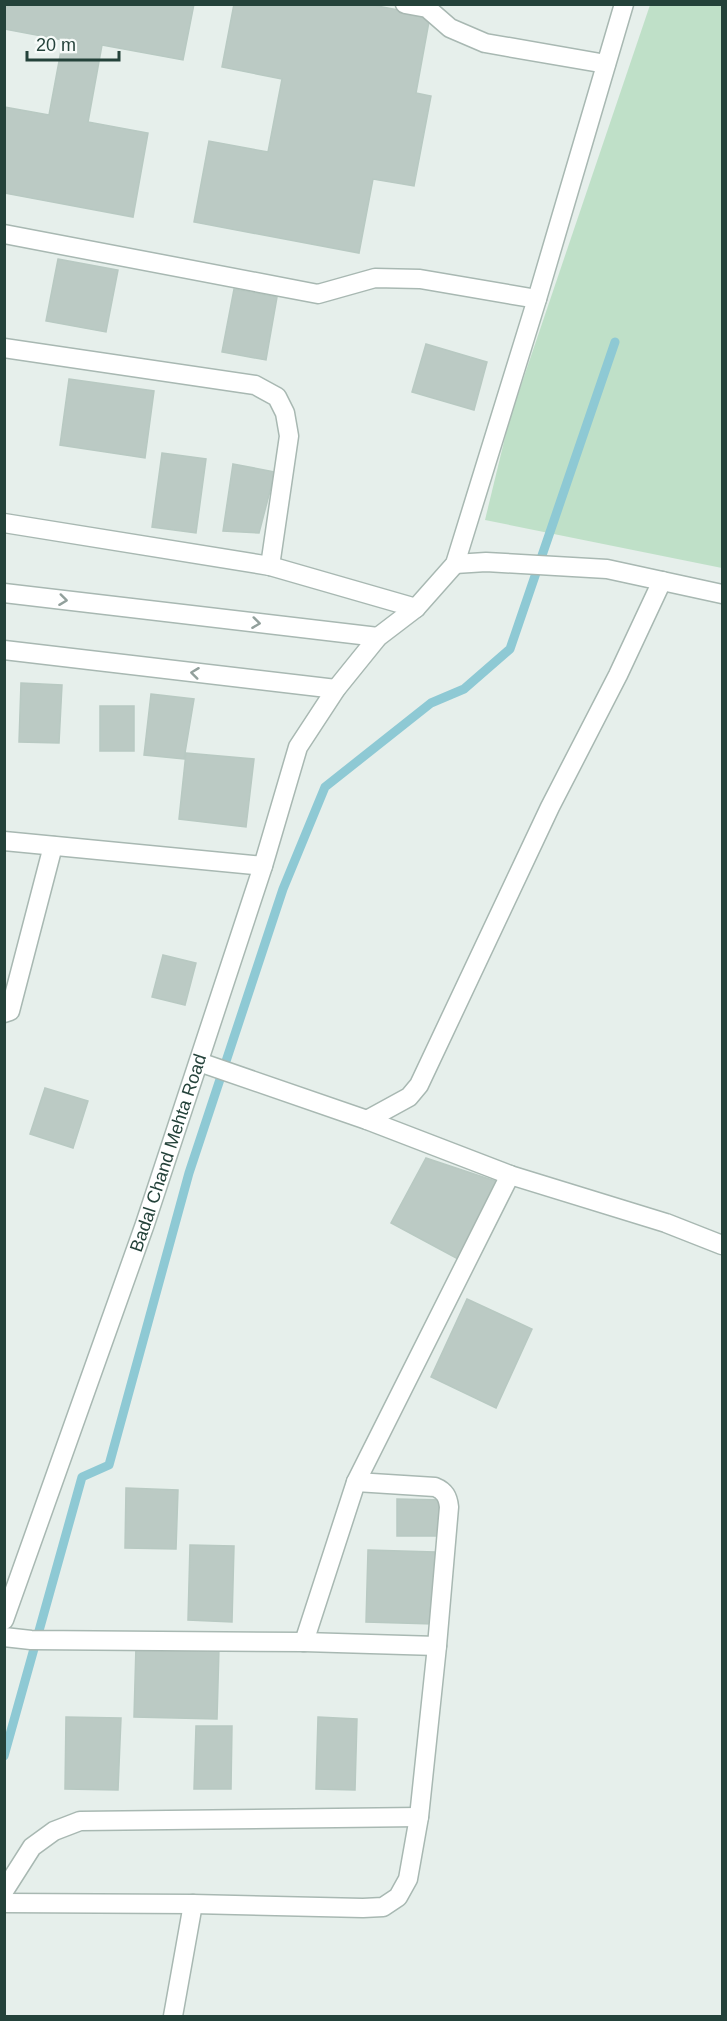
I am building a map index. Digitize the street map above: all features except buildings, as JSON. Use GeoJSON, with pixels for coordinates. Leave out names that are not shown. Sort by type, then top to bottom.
{"type":"FeatureCollection","features":[{"type":"Feature","properties":{"kind":"street"},"geometry":{"type":"LineString","coordinates":[[405,4],[427,8],[450,28],[485,43],[606,64]]}},
{"type":"Feature","properties":{"kind":"street"},"geometry":{"type":"LineString","coordinates":[[624,4],[537,299],[455,564],[486,562],[607,569],[723,594]]}},
{"type":"Feature","properties":{"kind":"street"},"geometry":{"type":"LineString","coordinates":[[4,234],[318,294],[375,278],[420,279],[537,299]]}},
{"type":"Feature","properties":{"kind":"street"},"geometry":{"type":"LineString","coordinates":[[4,348],[255,385],[277,397],[285,413],[289,436],[270,566]]}},
{"type":"Feature","properties":{"kind":"street"},"geometry":{"type":"LineString","coordinates":[[4,523],[270,566],[416,608]]}},
{"type":"Feature","properties":{"kind":"street","name":"Badal Chand Mehta Road"},"geometry":{"type":"LineString","coordinates":[[4,1620],[145,1224],[263,866],[298,747],[336,689],[378,637],[416,608],[455,564]]}},
{"type":"Feature","properties":{"kind":"street"},"geometry":{"type":"LineString","coordinates":[[367,1120],[409,1097],[419,1085],[550,807],[618,675],[662,581]]}},
{"type":"Feature","properties":{"kind":"street"},"geometry":{"type":"LineString","coordinates":[[4,592],[378,637]]}},
{"type":"Feature","properties":{"kind":"street"},"geometry":{"type":"LineString","coordinates":[[4,650],[336,689]]}},
{"type":"Feature","properties":{"kind":"street"},"geometry":{"type":"LineString","coordinates":[[4,841],[263,866]]}},
{"type":"Feature","properties":{"kind":"street"},"geometry":{"type":"LineString","coordinates":[[4,1013],[10,1011],[53,846]]}},
{"type":"Feature","properties":{"kind":"street"},"geometry":{"type":"LineString","coordinates":[[199,1062],[367,1120],[510,1175],[666,1223],[723,1245]]}},
{"type":"Feature","properties":{"kind":"street"},"geometry":{"type":"LineString","coordinates":[[304,1642],[356,1482],[510,1175]]}},
{"type":"Feature","properties":{"kind":"street"},"geometry":{"type":"LineString","coordinates":[[4,1903],[363,1908],[383,1907],[398,1897],[408,1879],[419,1817],[449,1507],[448,1498],[435,1487],[356,1482]]}},
{"type":"Feature","properties":{"kind":"street"},"geometry":{"type":"LineString","coordinates":[[4,1637],[31,1640],[304,1642],[437,1646]]}},
{"type":"Feature","properties":{"kind":"street"},"geometry":{"type":"LineString","coordinates":[[4,1891],[32,1847],[54,1831],[80,1821],[419,1817]]}},
{"type":"Feature","properties":{"kind":"street"},"geometry":{"type":"LineString","coordinates":[[173,2016],[194,1904]]}},
{"type":"Feature","properties":{"kind":"green space"},"geometry":{"type":"Polygon","coordinates":[[[650,5],[722,5],[722,568],[485,520],[509,421],[650,5]]]}},
{"type":"Feature","properties":{"kind":"waterway"},"geometry":{"type":"LineString","coordinates":[[4,1756],[82,1477],[109,1465],[189,1173],[283,889],[325,787],[431,703],[464,689],[510,649],[615,342]]}}]}
